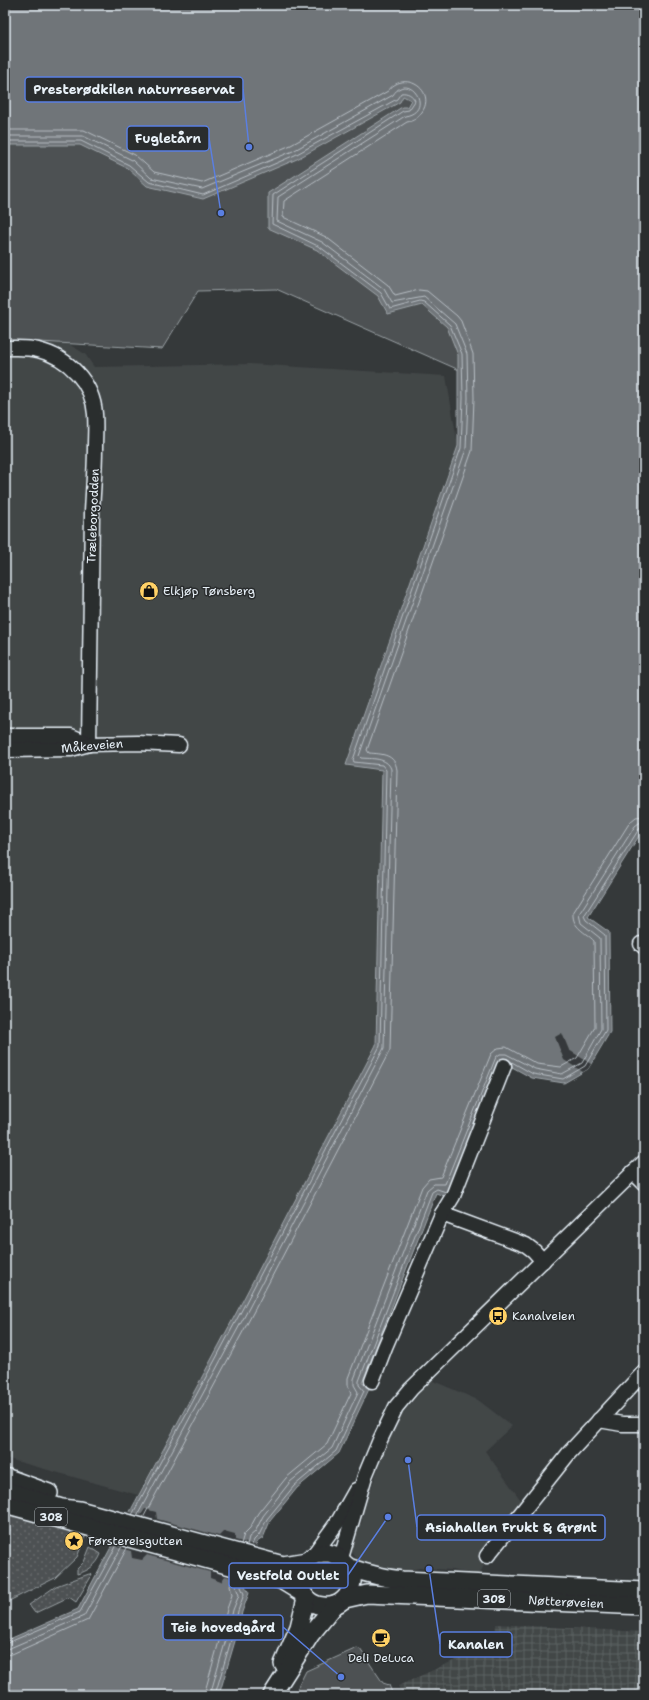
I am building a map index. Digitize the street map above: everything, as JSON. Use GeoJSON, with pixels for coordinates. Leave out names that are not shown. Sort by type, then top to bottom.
{"type":"FeatureCollection","features":[{"type":"Feature","properties":{"kind":"main road","name":"308"},"geometry":{"type":"LineString","coordinates":[[5,1477],[40,1489],[65,1500],[98,1522]]}},
{"type":"Feature","properties":{"kind":"main road","name":"308"},"geometry":{"type":"LineString","coordinates":[[5,1490],[62,1508],[79,1510]]}},
{"type":"Feature","properties":{"kind":"main road","name":"308"},"geometry":{"type":"LineString","coordinates":[[5,1504],[98,1522],[270,1569],[282,1580],[319,1606],[327,1607],[340,1602]]}},
{"type":"Feature","properties":{"kind":"main road","name":"308"},"geometry":{"type":"LineString","coordinates":[[270,1569],[310,1559],[325,1553],[345,1562]]}},
{"type":"Feature","properties":{"kind":"main road"},"geometry":{"type":"LineString","coordinates":[[271,1695],[299,1627],[304,1595],[300,1587],[299,1576],[304,1565],[310,1559]]}},
{"type":"Feature","properties":{"kind":"main road"},"geometry":{"type":"LineString","coordinates":[[271,1695],[310,1634],[349,1594],[352,1580],[345,1562]]}},
{"type":"Feature","properties":{"kind":"main road","name":"Nøtterøveien"},"geometry":{"type":"LineString","coordinates":[[345,1562],[379,1577],[402,1580],[644,1592]]}},
{"type":"Feature","properties":{"kind":"main road","name":"Nøtterøveien"},"geometry":{"type":"LineString","coordinates":[[340,1602],[367,1594],[644,1606]]}},
{"type":"Feature","properties":{"kind":"street","name":"Træleborgodden"},"geometry":{"type":"LineString","coordinates":[[5,348],[39,350],[67,363],[77,371],[86,386],[95,413],[95,473],[91,559],[89,744]]}},
{"type":"Feature","properties":{"kind":"street"},"geometry":{"type":"LineString","coordinates":[[5,736],[71,736],[89,744]]}},
{"type":"Feature","properties":{"kind":"street","name":"Måkeveien"},"geometry":{"type":"LineString","coordinates":[[5,750],[71,749],[89,744],[179,744]]}},
{"type":"Feature","properties":{"kind":"street"},"geometry":{"type":"LineString","coordinates":[[372,1381],[442,1214],[453,1196],[504,1066]]}},
{"type":"Feature","properties":{"kind":"street"},"geometry":{"type":"LineString","coordinates":[[310,1559],[339,1520],[365,1476],[385,1427],[396,1407],[411,1389],[644,1162]]}},
{"type":"Feature","properties":{"kind":"street"},"geometry":{"type":"LineString","coordinates":[[634,1172],[644,1183]]}},
{"type":"Feature","properties":{"kind":"street"},"geometry":{"type":"LineString","coordinates":[[442,1214],[526,1246],[534,1251],[543,1261]]}},
{"type":"Feature","properties":{"kind":"street"},"geometry":{"type":"LineString","coordinates":[[487,1556],[569,1453],[644,1372]]}},
{"type":"Feature","properties":{"kind":"street"},"geometry":{"type":"LineString","coordinates":[[599,1420],[622,1424],[644,1424]]}},
{"type":"Feature","properties":{"kind":"street"},"geometry":{"type":"LineString","coordinates":[[345,1562],[365,1476]]}},
{"type":"Feature","properties":{"kind":"shaded area"},"geometry":{"type":"Polygon","coordinates":[[[5,5],[509,5],[466,373],[276,289],[198,291],[162,349],[5,340],[5,5]]]}},
{"type":"Feature","properties":{"kind":"shaded area"},"geometry":{"type":"Polygon","coordinates":[[[5,329],[49,332],[85,354],[94,367],[250,364],[446,376],[458,446],[346,765],[382,769],[376,1045],[241,1304],[138,1495],[5,1458],[5,329]]]}},
{"type":"Feature","properties":{"kind":"shaded area"},"geometry":{"type":"Polygon","coordinates":[[[431,1380],[478,1400],[512,1426],[485,1451],[523,1503],[500,1534],[479,1575],[452,1570],[419,1568],[398,1573],[364,1564],[357,1559],[352,1552],[350,1544],[352,1534],[362,1522],[362,1513],[395,1422],[431,1380]]]}},
{"type":"Feature","properties":{"kind":"shaded area"},"geometry":{"type":"Polygon","coordinates":[[[5,1509],[87,1532],[77,1557],[55,1578],[5,1603],[5,1509]]]}},
{"type":"Feature","properties":{"kind":"shaded area"},"geometry":{"type":"Polygon","coordinates":[[[90,1547],[101,1554],[92,1567],[77,1574],[77,1569],[84,1562],[90,1547]]]}},
{"type":"Feature","properties":{"kind":"shaded area"},"geometry":{"type":"Polygon","coordinates":[[[89,1574],[92,1575],[76,1602],[69,1597],[35,1613],[29,1605],[56,1586],[89,1574]]]}},
{"type":"Feature","properties":{"kind":"shaded area"},"geometry":{"type":"Polygon","coordinates":[[[496,1624],[644,1632],[644,1695],[402,1695],[398,1686],[495,1642],[496,1624]]]}},
{"type":"Feature","properties":{"kind":"shaded area"},"geometry":{"type":"Polygon","coordinates":[[[357,1648],[360,1649],[383,1683],[389,1685],[393,1695],[294,1695],[306,1671],[357,1648]]]}},
{"type":"Feature","properties":{"kind":"water"},"geometry":{"type":"Polygon","coordinates":[[[5,5],[644,5],[644,828],[588,917],[609,932],[610,1032],[588,1069],[564,1083],[532,1078],[503,1062],[449,1198],[436,1193],[362,1383],[370,1387],[339,1453],[297,1488],[270,1521],[263,1538],[257,1542],[245,1586],[249,1593],[242,1612],[238,1631],[219,1695],[5,1695],[5,1641],[78,1609],[241,1304],[376,1045],[382,770],[346,765],[458,446],[458,355],[447,327],[422,305],[388,314],[378,296],[317,250],[268,228],[268,193],[402,107],[407,107],[411,100],[403,96],[400,102],[297,159],[203,199],[147,186],[127,168],[80,145],[5,145],[5,5]]]}},
{"type":"Feature","properties":{"kind":"pier"},"geometry":{"type":"Polygon","coordinates":[[[562,1033],[569,1050],[591,1064],[588,1069],[583,1072],[564,1060],[555,1037],[562,1033]]]}},
{"type":"Feature","properties":{"kind":"pier"},"geometry":{"type":"Polygon","coordinates":[[[145,1509],[156,1512],[157,1519],[219,1536],[224,1531],[235,1534],[235,1540],[258,1546],[248,1582],[225,1576],[221,1582],[210,1578],[210,1572],[147,1555],[142,1560],[132,1558],[131,1551],[110,1545],[127,1511],[141,1515],[145,1509]]]}},
{"type":"Feature","properties":{"kind":"place","name":"Presterødkilen naturreservat"},"geometry":{"type":"Point","coordinates":[249,147]}},
{"type":"Feature","properties":{"kind":"place","name":"Fugletårn"},"geometry":{"type":"Point","coordinates":[221,213]}},
{"type":"Feature","properties":{"kind":"place","name":"Elkjøp Tønsberg"},"geometry":{"type":"Point","coordinates":[149,591]}},
{"type":"Feature","properties":{"kind":"place","name":"Kanalveien"},"geometry":{"type":"Point","coordinates":[498,1316]}},
{"type":"Feature","properties":{"kind":"place","name":"Asiahallen Frukt & Grønt"},"geometry":{"type":"Point","coordinates":[408,1460]}},
{"type":"Feature","properties":{"kind":"place","name":"Vestfold Outlet"},"geometry":{"type":"Point","coordinates":[388,1517]}},
{"type":"Feature","properties":{"kind":"place","name":"Førstereisgutten"},"geometry":{"type":"Point","coordinates":[74,1541]}},
{"type":"Feature","properties":{"kind":"place","name":"Kanalen"},"geometry":{"type":"Point","coordinates":[429,1569]}},
{"type":"Feature","properties":{"kind":"place","name":"Deli DeLuca"},"geometry":{"type":"Point","coordinates":[381,1638]}},
{"type":"Feature","properties":{"kind":"place","name":"Teie hovedgård"},"geometry":{"type":"Point","coordinates":[341,1677]}}]}
